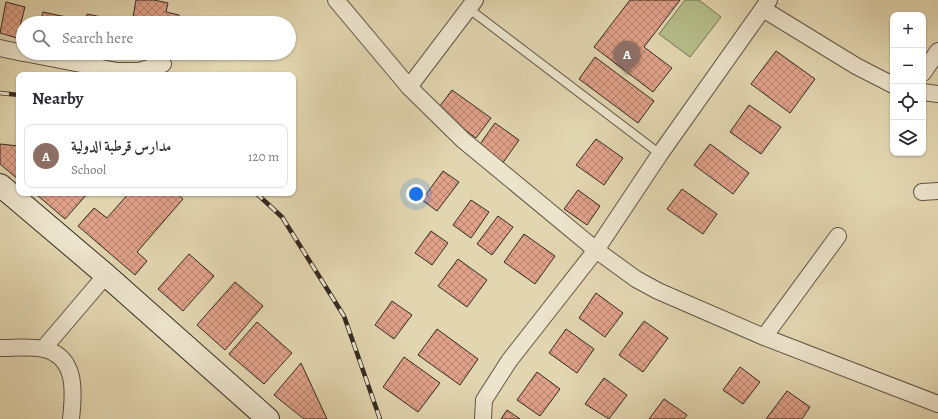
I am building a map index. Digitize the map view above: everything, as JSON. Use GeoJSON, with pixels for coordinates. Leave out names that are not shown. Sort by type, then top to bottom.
{"type":"FeatureCollection","features":[{"type":"Feature","properties":{"kind":"street"},"geometry":{"type":"LineString","coordinates":[[336,0],[409,87],[463,140],[596,250],[636,279],[658,291],[764,337],[938,404]]}},
{"type":"Feature","properties":{"kind":"street"},"geometry":{"type":"LineString","coordinates":[[409,87],[472,4]]}},
{"type":"Feature","properties":{"kind":"street"},"geometry":{"type":"LineString","coordinates":[[483,419],[484,400],[509,361],[596,250],[660,154],[766,5],[856,66],[891,84]]}},
{"type":"Feature","properties":{"kind":"street"},"geometry":{"type":"LineString","coordinates":[[0,48],[16,51]]}},
{"type":"Feature","properties":{"kind":"street"},"geometry":{"type":"LineString","coordinates":[[926,69],[938,51]]}},
{"type":"Feature","properties":{"kind":"street"},"geometry":{"type":"LineString","coordinates":[[60,60],[117,71],[139,71],[163,64]]}},
{"type":"Feature","properties":{"kind":"street"},"geometry":{"type":"LineString","coordinates":[[926,92],[938,94]]}},
{"type":"Feature","properties":{"kind":"street"},"geometry":{"type":"LineString","coordinates":[[0,185],[106,275],[262,417]]}},
{"type":"Feature","properties":{"kind":"street"},"geometry":{"type":"LineString","coordinates":[[922,192],[938,191]]}},
{"type":"Feature","properties":{"kind":"street"},"geometry":{"type":"LineString","coordinates":[[764,337],[838,236]]}},
{"type":"Feature","properties":{"kind":"street"},"geometry":{"type":"LineString","coordinates":[[43,349],[106,275]]}},
{"type":"Feature","properties":{"kind":"street"},"geometry":{"type":"LineString","coordinates":[[0,348],[43,349],[57,355],[66,362],[72,373],[71,419]]}},
{"type":"Feature","properties":{"kind":"lane"},"geometry":{"type":"LineString","coordinates":[[472,4],[660,154]]}},
{"type":"Feature","properties":{"kind":"green space"},"geometry":{"type":"Polygon","coordinates":[[[685,0],[699,0],[721,17],[690,57],[659,34],[685,0]]]}},
{"type":"Feature","properties":{"kind":"building"},"geometry":{"type":"Polygon","coordinates":[[[136,0],[154,0],[168,3],[166,12],[179,15],[179,16],[133,16],[136,0]]]}},
{"type":"Feature","properties":{"kind":"building"},"geometry":{"type":"Polygon","coordinates":[[[630,0],[680,0],[644,47],[672,68],[653,92],[594,47],[630,0]]]}},
{"type":"Feature","properties":{"kind":"building"},"geometry":{"type":"Polygon","coordinates":[[[6,2],[25,7],[23,16],[16,16],[16,38],[0,33],[6,2]]]}},
{"type":"Feature","properties":{"kind":"building"},"geometry":{"type":"Polygon","coordinates":[[[43,12],[62,16],[42,16],[43,12]]]}},
{"type":"Feature","properties":{"kind":"building"},"geometry":{"type":"Polygon","coordinates":[[[87,14],[97,16],[87,16],[87,14]]]}},
{"type":"Feature","properties":{"kind":"building"},"geometry":{"type":"Polygon","coordinates":[[[776,51],[815,79],[790,113],[751,84],[776,51]]]}},
{"type":"Feature","properties":{"kind":"building"},"geometry":{"type":"Polygon","coordinates":[[[595,57],[654,101],[638,123],[579,79],[595,57]]]}},
{"type":"Feature","properties":{"kind":"building"},"geometry":{"type":"Polygon","coordinates":[[[452,90],[491,118],[476,138],[437,110],[452,90]]]}},
{"type":"Feature","properties":{"kind":"building"},"geometry":{"type":"Polygon","coordinates":[[[749,105],[781,127],[761,154],[730,132],[749,105]]]}},
{"type":"Feature","properties":{"kind":"building"},"geometry":{"type":"Polygon","coordinates":[[[495,123],[519,140],[502,164],[478,147],[495,123]]]}},
{"type":"Feature","properties":{"kind":"building"},"geometry":{"type":"Polygon","coordinates":[[[596,139],[623,158],[604,185],[576,165],[596,139]]]}},
{"type":"Feature","properties":{"kind":"building"},"geometry":{"type":"Polygon","coordinates":[[[0,144],[16,146],[16,177],[0,164],[0,144]]]}},
{"type":"Feature","properties":{"kind":"building"},"geometry":{"type":"Polygon","coordinates":[[[710,144],[749,173],[733,194],[694,165],[710,144]]]}},
{"type":"Feature","properties":{"kind":"building"},"geometry":{"type":"Polygon","coordinates":[[[443,171],[459,182],[437,211],[422,200],[443,171]]]}},
{"type":"Feature","properties":{"kind":"building"},"geometry":{"type":"Polygon","coordinates":[[[682,189],[717,214],[703,234],[667,209],[682,189]]]}},
{"type":"Feature","properties":{"kind":"building"},"geometry":{"type":"Polygon","coordinates":[[[578,190],[600,206],[587,225],[564,209],[578,190]]]}},
{"type":"Feature","properties":{"kind":"building"},"geometry":{"type":"Polygon","coordinates":[[[38,196],[85,196],[65,219],[38,196]]]}},
{"type":"Feature","properties":{"kind":"building"},"geometry":{"type":"Polygon","coordinates":[[[126,196],[180,196],[183,199],[137,252],[147,261],[135,275],[78,226],[94,208],[107,218],[126,196]]]}},
{"type":"Feature","properties":{"kind":"building"},"geometry":{"type":"Polygon","coordinates":[[[471,200],[489,212],[471,238],[453,225],[471,200]]]}},
{"type":"Feature","properties":{"kind":"building"},"geometry":{"type":"Polygon","coordinates":[[[498,216],[513,227],[492,255],[477,244],[498,216]]]}},
{"type":"Feature","properties":{"kind":"building"},"geometry":{"type":"Polygon","coordinates":[[[431,231],[448,243],[432,265],[415,253],[431,231]]]}},
{"type":"Feature","properties":{"kind":"building"},"geometry":{"type":"Polygon","coordinates":[[[524,234],[555,256],[535,284],[504,262],[524,234]]]}},
{"type":"Feature","properties":{"kind":"building"},"geometry":{"type":"Polygon","coordinates":[[[189,254],[214,276],[183,311],[158,289],[189,254]]]}},
{"type":"Feature","properties":{"kind":"building"},"geometry":{"type":"Polygon","coordinates":[[[458,259],[487,280],[467,307],[438,286],[458,259]]]}},
{"type":"Feature","properties":{"kind":"building"},"geometry":{"type":"Polygon","coordinates":[[[235,282],[263,306],[225,350],[197,325],[235,282]]]}},
{"type":"Feature","properties":{"kind":"building"},"geometry":{"type":"Polygon","coordinates":[[[596,293],[623,313],[605,337],[579,318],[596,293]]]}},
{"type":"Feature","properties":{"kind":"building"},"geometry":{"type":"Polygon","coordinates":[[[392,301],[412,315],[394,339],[375,325],[392,301]]]}},
{"type":"Feature","properties":{"kind":"building"},"geometry":{"type":"Polygon","coordinates":[[[644,321],[668,338],[643,372],[619,355],[644,321]]]}},
{"type":"Feature","properties":{"kind":"building"},"geometry":{"type":"Polygon","coordinates":[[[257,322],[292,353],[264,384],[229,354],[257,322]]]}},
{"type":"Feature","properties":{"kind":"building"},"geometry":{"type":"Polygon","coordinates":[[[437,329],[478,359],[460,385],[418,355],[437,329]]]}},
{"type":"Feature","properties":{"kind":"building"},"geometry":{"type":"Polygon","coordinates":[[[566,329],[594,349],[577,373],[549,353],[566,329]]]}},
{"type":"Feature","properties":{"kind":"building"},"geometry":{"type":"Polygon","coordinates":[[[404,357],[440,383],[418,412],[383,387],[404,357]]]}},
{"type":"Feature","properties":{"kind":"building"},"geometry":{"type":"Polygon","coordinates":[[[301,363],[327,419],[304,419],[274,395],[301,363]]]}},
{"type":"Feature","properties":{"kind":"building"},"geometry":{"type":"Polygon","coordinates":[[[740,367],[760,382],[743,404],[723,390],[740,367]]]}},
{"type":"Feature","properties":{"kind":"building"},"geometry":{"type":"Polygon","coordinates":[[[537,372],[560,389],[540,416],[517,400],[537,372]]]}},
{"type":"Feature","properties":{"kind":"building"},"geometry":{"type":"Polygon","coordinates":[[[604,378],[627,395],[609,419],[585,404],[604,378]]]}},
{"type":"Feature","properties":{"kind":"building"},"geometry":{"type":"Polygon","coordinates":[[[787,391],[810,407],[802,419],[766,419],[787,391]]]}},
{"type":"Feature","properties":{"kind":"building"},"geometry":{"type":"Polygon","coordinates":[[[664,399],[687,415],[684,419],[649,419],[664,399]]]}},
{"type":"Feature","properties":{"kind":"building"},"geometry":{"type":"Polygon","coordinates":[[[507,410],[520,419],[501,419],[507,410]]]}},
{"type":"Feature","properties":{"kind":"railway"},"geometry":{"type":"LineString","coordinates":[[0,93],[16,95]]}},
{"type":"Feature","properties":{"kind":"railway"},"geometry":{"type":"LineString","coordinates":[[259,196],[282,217],[344,316],[380,419]]}},
{"type":"Feature","properties":{"kind":"place","name":"مدارس قرطبة الدولية"},"geometry":{"type":"Point","coordinates":[627,74]}}]}
